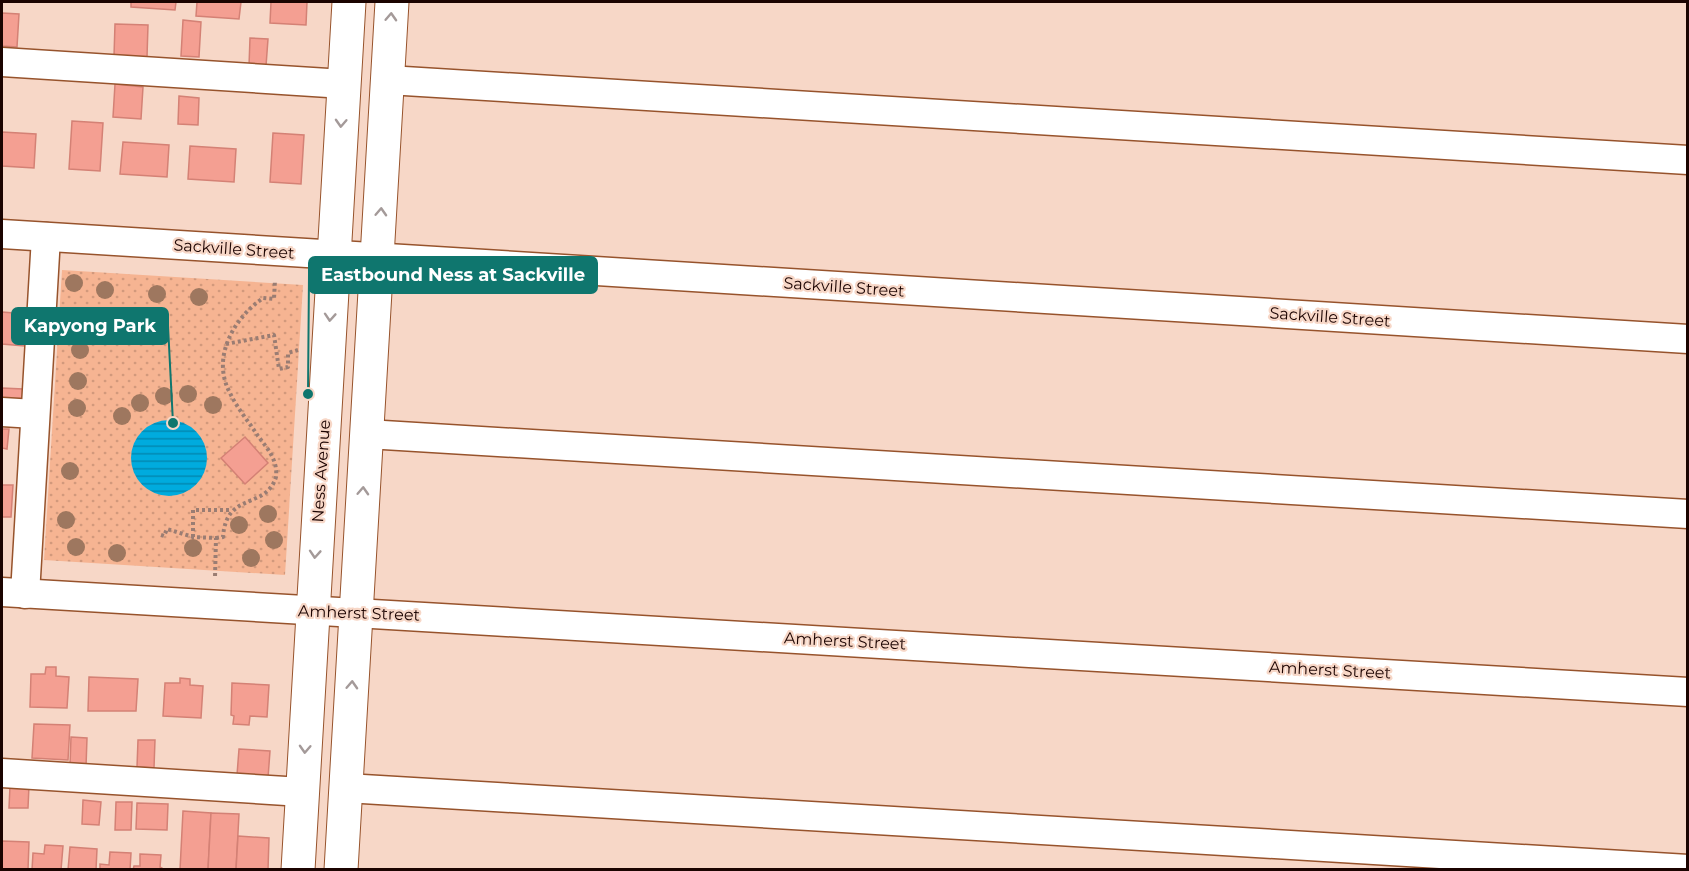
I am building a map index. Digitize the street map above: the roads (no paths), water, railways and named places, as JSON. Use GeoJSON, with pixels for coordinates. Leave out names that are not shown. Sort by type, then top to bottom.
{"type":"FeatureCollection","features":[{"type":"Feature","properties":{"kind":"main road","name":"Ness Avenue"},"geometry":{"type":"LineString","coordinates":[[298,870],[349,2]]}},
{"type":"Feature","properties":{"kind":"main road"},"geometry":{"type":"LineString","coordinates":[[341,870],[392,2]]}},
{"type":"Feature","properties":{"kind":"street"},"geometry":{"type":"LineString","coordinates":[[2,62],[344,84]]}},
{"type":"Feature","properties":{"kind":"street"},"geometry":{"type":"LineString","coordinates":[[388,80],[1688,160]]}},
{"type":"Feature","properties":{"kind":"street","name":"Sackville Street"},"geometry":{"type":"LineString","coordinates":[[2,234],[1688,339]]}},
{"type":"Feature","properties":{"kind":"street"},"geometry":{"type":"LineString","coordinates":[[13,593],[35,414],[46,237]]}},
{"type":"Feature","properties":{"kind":"street"},"geometry":{"type":"LineString","coordinates":[[2,412],[35,414]]}},
{"type":"Feature","properties":{"kind":"street"},"geometry":{"type":"LineString","coordinates":[[367,434],[1688,514]]}},
{"type":"Feature","properties":{"kind":"street","name":"Amherst Street"},"geometry":{"type":"LineString","coordinates":[[13,593],[1688,692]]}},
{"type":"Feature","properties":{"kind":"street"},"geometry":{"type":"LineString","coordinates":[[2,773],[303,792]]}},
{"type":"Feature","properties":{"kind":"street"},"geometry":{"type":"LineString","coordinates":[[346,788],[1688,869]]}},
{"type":"Feature","properties":{"kind":"water"},"geometry":{"type":"Polygon","coordinates":[[[169,420],[184,423],[196,431],[204,443],[207,458],[204,473],[196,485],[184,493],[169,496],[154,493],[142,485],[134,473],[131,458],[134,443],[142,431],[154,423],[169,420]]]}},
{"type":"Feature","properties":{"kind":"place","name":"Eastbound Ness at Sackville"},"geometry":{"type":"Point","coordinates":[308,394]}},
{"type":"Feature","properties":{"kind":"place","name":"Kapyong Park"},"geometry":{"type":"Point","coordinates":[173,423]}}]}
